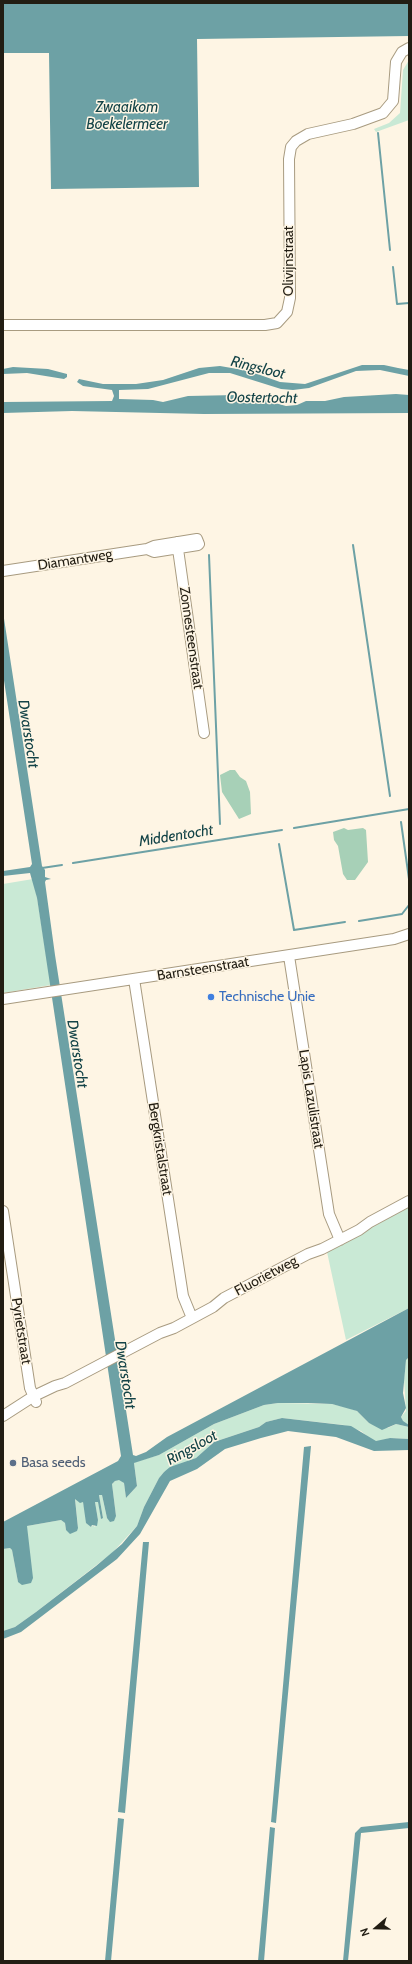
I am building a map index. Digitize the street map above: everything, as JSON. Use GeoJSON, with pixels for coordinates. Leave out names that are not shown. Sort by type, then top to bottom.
{"type":"FeatureCollection","features":[{"type":"Feature","properties":{"kind":"street","name":"Olivijnstraat"},"geometry":{"type":"LineString","coordinates":[[4,325],[265,325],[276,323],[287,312],[290,298],[289,159],[291,147],[296,141],[308,134],[353,124],[383,113],[393,101],[396,62],[402,52],[409,48]]}},
{"type":"Feature","properties":{"kind":"street","name":"Diamantweg"},"geometry":{"type":"LineString","coordinates":[[3,571],[147,549],[154,546],[178,546]]}},
{"type":"Feature","properties":{"kind":"street","name":"Zonnesteenstraat"},"geometry":{"type":"LineString","coordinates":[[178,546],[204,734]]}},
{"type":"Feature","properties":{"kind":"street","name":"Barnsteenstraat"},"geometry":{"type":"LineString","coordinates":[[3,999],[407,937]]}},
{"type":"Feature","properties":{"kind":"street","name":"Lapis Lazulistraat"},"geometry":{"type":"LineString","coordinates":[[289,956],[328,1214],[339,1237]]}},
{"type":"Feature","properties":{"kind":"street","name":"Bergkristalstraat"},"geometry":{"type":"LineString","coordinates":[[134,979],[183,1296],[191,1316]]}},
{"type":"Feature","properties":{"kind":"street","name":"Fluorietweg"},"geometry":{"type":"LineString","coordinates":[[5,1415],[18,1411],[35,1399],[57,1390],[66,1383],[160,1332],[174,1328],[191,1316],[213,1308],[224,1298],[339,1237],[360,1230],[370,1222],[409,1201]]}},
{"type":"Feature","properties":{"kind":"street","name":"Pyrietstraat"},"geometry":{"type":"LineString","coordinates":[[3,1212],[30,1388],[35,1399]]}},
{"type":"Feature","properties":{"kind":"green space"},"geometry":{"type":"Polygon","coordinates":[[[409,60],[409,120],[376,132],[374,129],[389,123],[400,113],[403,70],[409,60]]]}},
{"type":"Feature","properties":{"kind":"green space"},"geometry":{"type":"Polygon","coordinates":[[[230,770],[235,770],[240,777],[246,781],[250,792],[251,814],[239,819],[222,792],[220,775],[230,770]]]}},
{"type":"Feature","properties":{"kind":"green space"},"geometry":{"type":"Polygon","coordinates":[[[344,828],[348,830],[363,828],[366,830],[368,862],[355,880],[347,880],[343,874],[338,846],[334,840],[333,832],[344,828]]]}},
{"type":"Feature","properties":{"kind":"green space"},"geometry":{"type":"Polygon","coordinates":[[[33,879],[51,985],[3,993],[3,884],[33,879]]]}},
{"type":"Feature","properties":{"kind":"green space"},"geometry":{"type":"Polygon","coordinates":[[[409,1207],[409,1308],[346,1340],[327,1252],[409,1207]]]}},
{"type":"Feature","properties":{"kind":"green space"},"geometry":{"type":"Polygon","coordinates":[[[409,1357],[409,1425],[403,1422],[401,1417],[406,1411],[404,1379],[406,1360],[409,1357]]]}},
{"type":"Feature","properties":{"kind":"green space"},"geometry":{"type":"Polygon","coordinates":[[[278,1403],[332,1404],[349,1408],[357,1411],[369,1423],[388,1428],[396,1424],[409,1427],[409,1439],[390,1438],[376,1442],[361,1431],[344,1425],[282,1418],[266,1422],[259,1427],[214,1442],[196,1458],[164,1472],[159,1478],[144,1507],[137,1526],[112,1553],[36,1612],[15,1627],[3,1631],[3,1549],[10,1548],[12,1550],[18,1582],[27,1526],[61,1520],[65,1523],[66,1530],[78,1527],[75,1498],[80,1502],[83,1502],[88,1523],[91,1527],[93,1525],[95,1527],[98,1520],[95,1502],[98,1501],[101,1518],[103,1518],[99,1495],[102,1495],[107,1518],[116,1516],[112,1484],[119,1479],[124,1483],[126,1498],[137,1486],[135,1462],[159,1455],[214,1424],[264,1405],[278,1403]]]}},
{"type":"Feature","properties":{"kind":"water","name":"Zwaaikom Boekelermeer"},"geometry":{"type":"Polygon","coordinates":[[[3,3],[409,3],[409,36],[197,39],[199,187],[51,189],[49,53],[3,53],[3,3]]]}},
{"type":"Feature","properties":{"kind":"water"},"geometry":{"type":"Polygon","coordinates":[[[362,365],[384,365],[409,370],[409,376],[380,370],[356,371],[309,388],[293,390],[281,389],[230,373],[209,373],[148,389],[119,390],[119,399],[153,400],[163,402],[188,396],[237,395],[253,397],[286,406],[297,405],[306,401],[325,401],[344,397],[396,394],[409,395],[409,413],[204,414],[72,411],[3,413],[3,402],[112,401],[114,396],[112,390],[83,386],[77,382],[79,379],[103,384],[136,384],[163,380],[199,368],[220,366],[249,371],[280,382],[305,384],[362,365]]]}},
{"type":"Feature","properties":{"kind":"water"},"geometry":{"type":"Polygon","coordinates":[[[13,367],[48,369],[67,374],[67,377],[64,379],[27,373],[3,374],[3,369],[13,367]]]}},
{"type":"Feature","properties":{"kind":"water"},"geometry":{"type":"Polygon","coordinates":[[[3,612],[42,866],[45,870],[45,877],[51,879],[46,880],[45,882],[55,955],[133,1455],[136,1456],[146,1452],[167,1437],[409,1308],[409,1357],[406,1360],[403,1393],[406,1408],[401,1417],[403,1421],[409,1425],[409,1427],[396,1424],[382,1430],[369,1423],[357,1411],[332,1404],[308,1403],[278,1403],[264,1405],[214,1424],[159,1455],[134,1463],[137,1486],[126,1498],[124,1483],[119,1480],[115,1481],[112,1484],[116,1516],[114,1521],[110,1522],[107,1518],[102,1495],[99,1495],[103,1518],[101,1519],[98,1502],[95,1502],[98,1520],[97,1526],[92,1525],[91,1527],[86,1523],[83,1502],[80,1503],[75,1499],[77,1531],[70,1534],[66,1530],[65,1523],[61,1520],[27,1526],[33,1578],[31,1583],[22,1585],[18,1582],[12,1550],[10,1548],[3,1549],[3,1522],[118,1461],[121,1456],[37,898],[30,873],[3,876],[3,871],[30,867],[32,864],[3,674],[3,612]]]}},
{"type":"Feature","properties":{"kind":"water"},"geometry":{"type":"Polygon","coordinates":[[[282,1418],[351,1426],[376,1441],[390,1438],[409,1439],[409,1450],[374,1451],[336,1437],[288,1431],[225,1449],[197,1469],[170,1481],[140,1534],[117,1559],[21,1632],[3,1639],[3,1631],[15,1627],[36,1612],[122,1544],[137,1526],[144,1507],[159,1478],[170,1467],[196,1458],[214,1442],[259,1427],[266,1422],[282,1418]]]}},
{"type":"Feature","properties":{"kind":"water"},"geometry":{"type":"Polygon","coordinates":[[[311,1446],[276,1823],[271,1822],[304,1447],[311,1446]]]}},
{"type":"Feature","properties":{"kind":"water"},"geometry":{"type":"Polygon","coordinates":[[[143,1542],[149,1542],[125,1813],[118,1812],[143,1542]]]}},
{"type":"Feature","properties":{"kind":"water"},"geometry":{"type":"Polygon","coordinates":[[[118,1818],[124,1819],[111,1961],[105,1961],[118,1818]]]}},
{"type":"Feature","properties":{"kind":"water"},"geometry":{"type":"Polygon","coordinates":[[[409,1822],[409,1828],[361,1833],[348,1961],[343,1961],[355,1833],[361,1827],[409,1822]]]}},
{"type":"Feature","properties":{"kind":"water"},"geometry":{"type":"Polygon","coordinates":[[[270,1827],[275,1828],[264,1961],[258,1961],[270,1827]]]}},
{"type":"Feature","properties":{"kind":"waterway"},"geometry":{"type":"LineString","coordinates":[[378,133],[390,250]]}},
{"type":"Feature","properties":{"kind":"waterway"},"geometry":{"type":"LineString","coordinates":[[393,267],[397,304],[409,303]]}},
{"type":"Feature","properties":{"kind":"waterway"},"geometry":{"type":"LineString","coordinates":[[353,545],[390,796]]}},
{"type":"Feature","properties":{"kind":"waterway"},"geometry":{"type":"LineString","coordinates":[[209,555],[220,824]]}},
{"type":"Feature","properties":{"kind":"waterway","name":"Middentocht"},"geometry":{"type":"LineString","coordinates":[[294,828],[409,809]]}},
{"type":"Feature","properties":{"kind":"waterway"},"geometry":{"type":"LineString","coordinates":[[401,822],[409,879]]}},
{"type":"Feature","properties":{"kind":"waterway","name":"Middentocht"},"geometry":{"type":"LineString","coordinates":[[73,863],[282,830]]}},
{"type":"Feature","properties":{"kind":"waterway"},"geometry":{"type":"LineString","coordinates":[[279,844],[294,930],[345,922]]}},
{"type":"Feature","properties":{"kind":"waterway","name":"Middentocht"},"geometry":{"type":"LineString","coordinates":[[42,868],[62,865]]}},
{"type":"Feature","properties":{"kind":"waterway"},"geometry":{"type":"LineString","coordinates":[[359,921],[402,914],[409,905]]}},
{"type":"Feature","properties":{"kind":"place","name":"Technische Unie"},"geometry":{"type":"Point","coordinates":[211,997]}},
{"type":"Feature","properties":{"kind":"place","name":"Basa seeds"},"geometry":{"type":"Point","coordinates":[13,1463]}},
{"type":"Feature","properties":{"kind":"water label","name":"Ringsloot"},"geometry":{"type":"Point","coordinates":[258,368]}},
{"type":"Feature","properties":{"kind":"water label","name":"Oostertocht"},"geometry":{"type":"Point","coordinates":[262,398]}},
{"type":"Feature","properties":{"kind":"water label","name":"Dwarstocht"},"geometry":{"type":"Point","coordinates":[28,734]}},
{"type":"Feature","properties":{"kind":"water label","name":"Dwarstocht"},"geometry":{"type":"Point","coordinates":[77,1054]}},
{"type":"Feature","properties":{"kind":"water label","name":"Dwarstocht"},"geometry":{"type":"Point","coordinates":[125,1375]}},
{"type":"Feature","properties":{"kind":"water label","name":"Ringsloot"},"geometry":{"type":"Point","coordinates":[192,1448]}}]}
